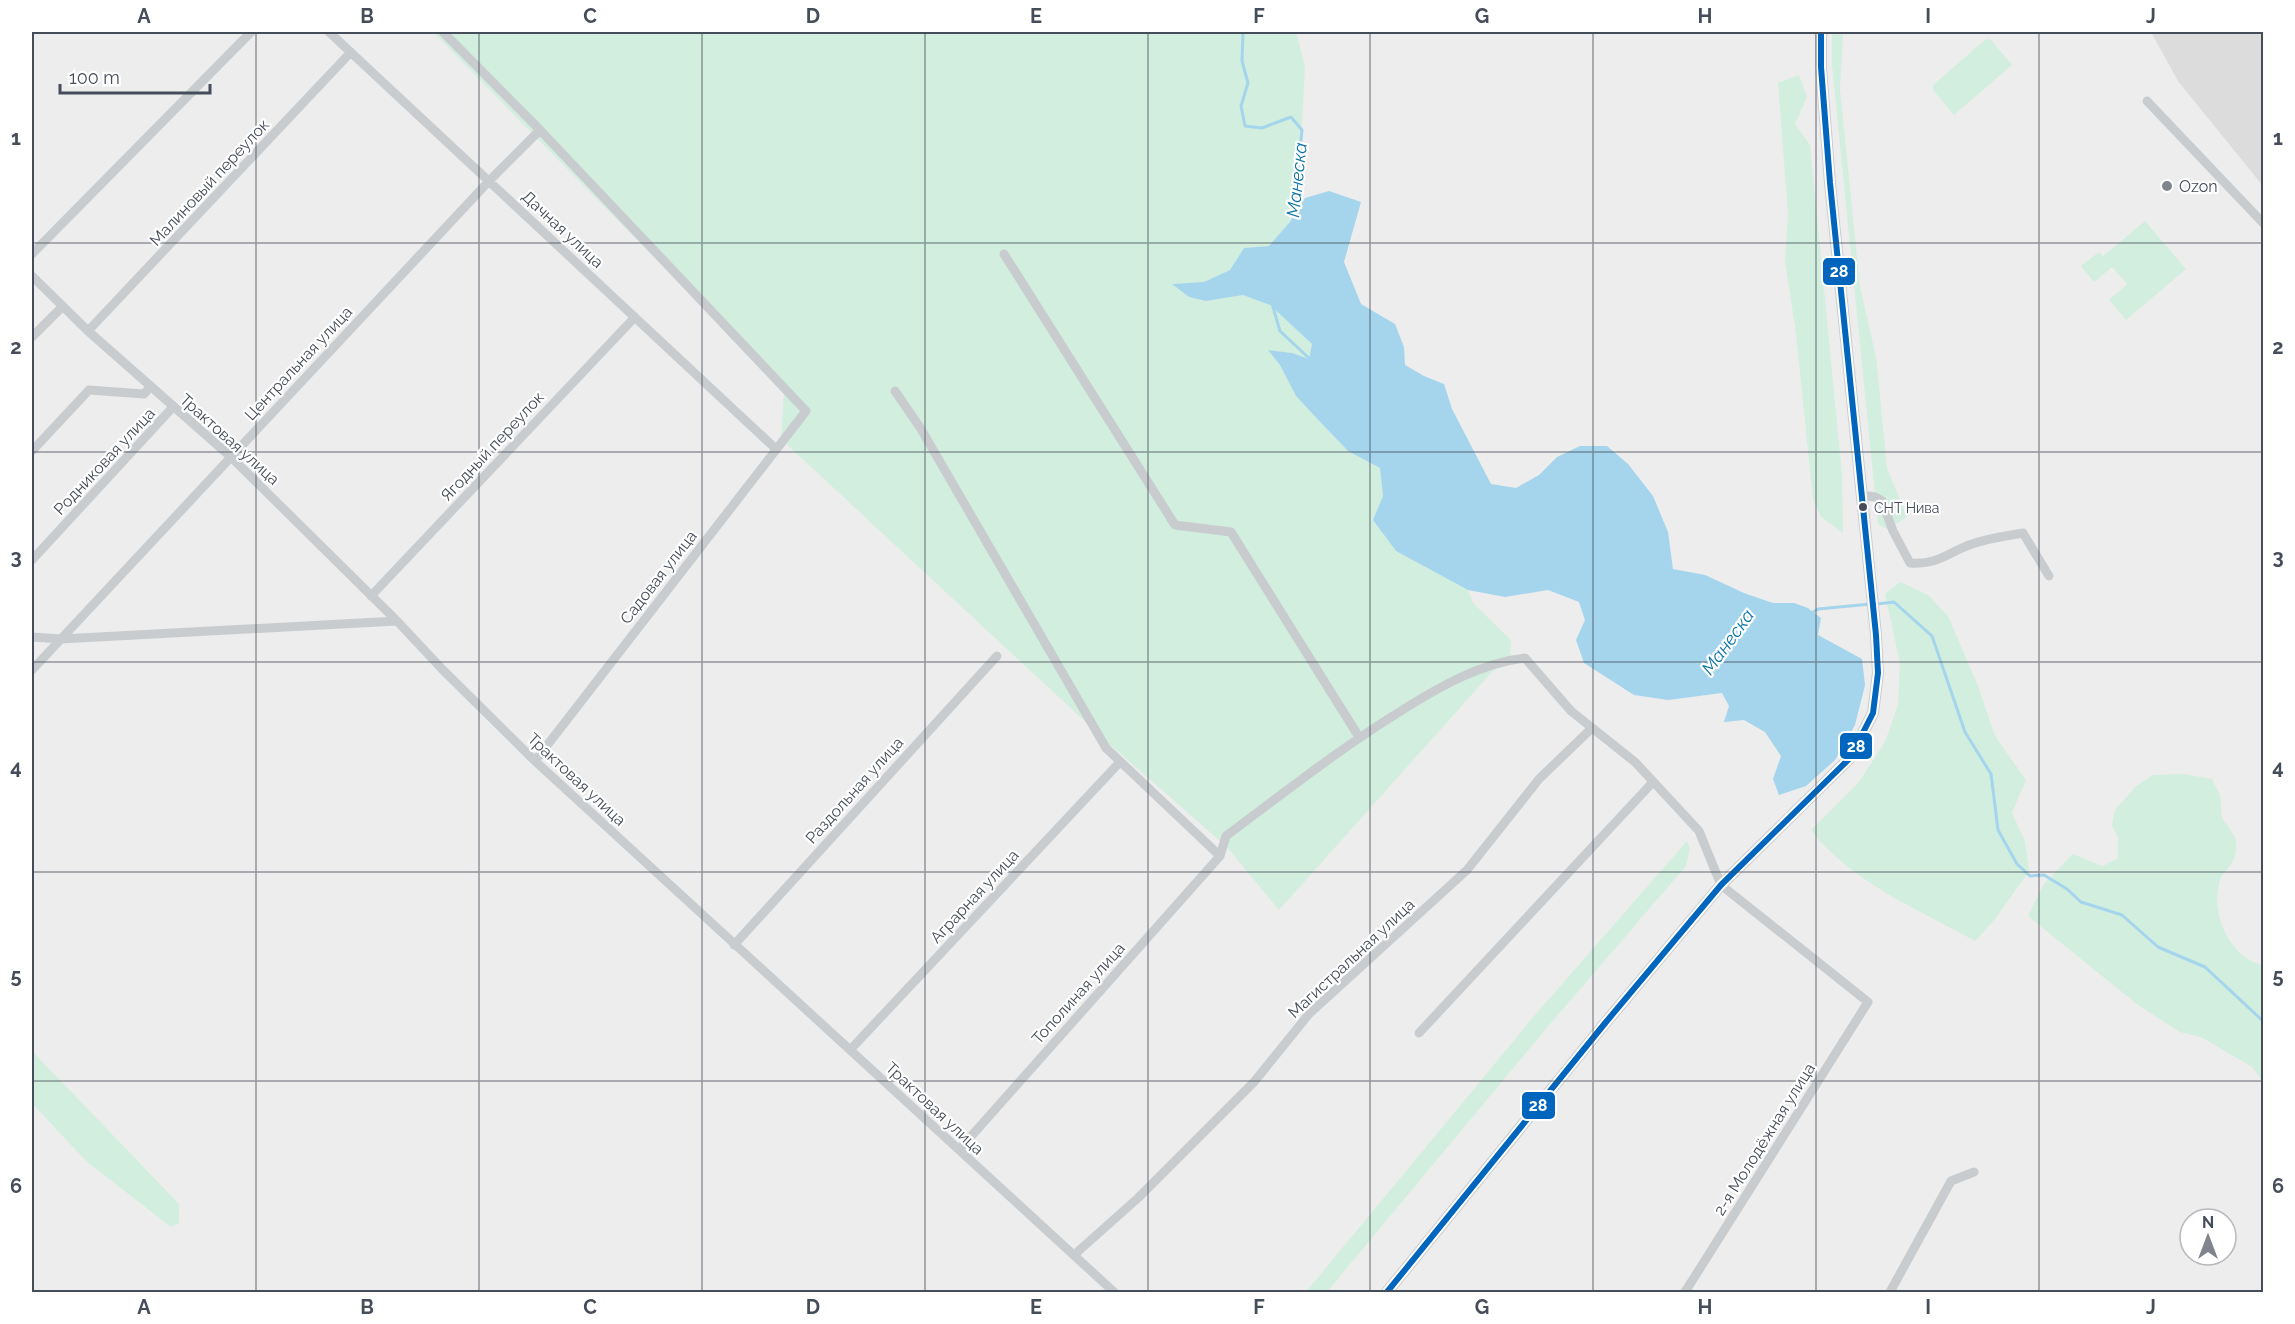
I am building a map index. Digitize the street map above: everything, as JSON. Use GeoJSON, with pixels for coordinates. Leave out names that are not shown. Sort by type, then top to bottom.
{"type":"FeatureCollection","features":[{"type":"Feature","properties":{"kind":"main road"},"geometry":{"type":"LineString","coordinates":[[1387,1293],[1606,1022],[1721,885],[1850,758],[1873,713],[1878,673],[1876,635],[1830,183],[1821,32]]}},
{"type":"Feature","properties":{"kind":"street"},"geometry":{"type":"LineString","coordinates":[[32,254],[251,32]]}},
{"type":"Feature","properties":{"kind":"street","name":"Дачная улица"},"geometry":{"type":"LineString","coordinates":[[328,32],[490,180],[776,449]]}},
{"type":"Feature","properties":{"kind":"street"},"geometry":{"type":"LineString","coordinates":[[443,32],[540,130]]}},
{"type":"Feature","properties":{"kind":"street","name":"Малиновый переулок"},"geometry":{"type":"LineString","coordinates":[[88,331],[351,52]]}},
{"type":"Feature","properties":{"kind":"street"},"geometry":{"type":"LineString","coordinates":[[2147,100],[2264,224]]}},
{"type":"Feature","properties":{"kind":"street","name":"Центральная улица"},"geometry":{"type":"LineString","coordinates":[[32,670],[490,180],[540,130]]}},
{"type":"Feature","properties":{"kind":"street","name":"Садовая улица"},"geometry":{"type":"LineString","coordinates":[[535,761],[806,411],[540,130]]}},
{"type":"Feature","properties":{"kind":"street"},"geometry":{"type":"LineString","coordinates":[[1004,254],[1175,525],[1231,532],[1359,737]]}},
{"type":"Feature","properties":{"kind":"street","name":"Трактовая улица"},"geometry":{"type":"LineString","coordinates":[[32,276],[88,331],[231,457],[535,761],[1114,1293]]}},
{"type":"Feature","properties":{"kind":"street"},"geometry":{"type":"LineString","coordinates":[[32,337],[63,306]]}},
{"type":"Feature","properties":{"kind":"street","name":"Ягодный переулок"},"geometry":{"type":"LineString","coordinates":[[371,596],[635,317]]}},
{"type":"Feature","properties":{"kind":"street"},"geometry":{"type":"LineString","coordinates":[[32,451],[89,390],[144,394],[150,386]]}},
{"type":"Feature","properties":{"kind":"street"},"geometry":{"type":"LineString","coordinates":[[895,391],[921,429],[1106,748],[1220,856]]}},
{"type":"Feature","properties":{"kind":"street","name":"Родниковая улица"},"geometry":{"type":"LineString","coordinates":[[32,560],[173,407]]}},
{"type":"Feature","properties":{"kind":"street"},"geometry":{"type":"LineString","coordinates":[[1861,495],[1875,497],[1882,501],[1893,531],[1910,563],[1925,564],[1951,555],[1969,545],[2023,533],[2049,576]]}},
{"type":"Feature","properties":{"kind":"street"},"geometry":{"type":"LineString","coordinates":[[32,637],[61,639],[397,621]]}},
{"type":"Feature","properties":{"kind":"street","name":"Раздольная улица"},"geometry":{"type":"LineString","coordinates":[[734,945],[997,656]]}},
{"type":"Feature","properties":{"kind":"street","name":"Тополиная улица"},"geometry":{"type":"LineString","coordinates":[[959,1150],[1220,856],[1226,836],[1359,737],[1450,681],[1510,660],[1525,658],[1571,711],[1592,728]]}},
{"type":"Feature","properties":{"kind":"street"},"geometry":{"type":"LineString","coordinates":[[1592,728],[1635,762],[1699,831],[1721,885]]}},
{"type":"Feature","properties":{"kind":"street","name":"Магистральная улица"},"geometry":{"type":"LineString","coordinates":[[1074,1256],[1138,1198],[1254,1082],[1309,1014],[1467,870],[1539,779],[1592,728]]}},
{"type":"Feature","properties":{"kind":"street","name":"Аграрная улица"},"geometry":{"type":"LineString","coordinates":[[850,1050],[1120,762]]}},
{"type":"Feature","properties":{"kind":"street"},"geometry":{"type":"LineString","coordinates":[[1419,1034],[1653,782]]}},
{"type":"Feature","properties":{"kind":"street","name":"2-я Молодёжная улица"},"geometry":{"type":"LineString","coordinates":[[1685,1293],[1868,1002],[1721,885]]}},
{"type":"Feature","properties":{"kind":"street"},"geometry":{"type":"LineString","coordinates":[[1890,1293],[1951,1180],[1974,1172]]}},
{"type":"Feature","properties":{"kind":"shaded area"},"geometry":{"type":"Polygon","coordinates":[[[2151,32],[2263,32],[2263,186],[2178,81],[2151,32]]]}},
{"type":"Feature","properties":{"kind":"green space"},"geometry":{"type":"Polygon","coordinates":[[[433,32],[1296,32],[1305,67],[1301,142],[1289,223],[1269,246],[1244,248],[1230,270],[1204,282],[1173,284],[1189,297],[1206,301],[1243,295],[1270,305],[1312,344],[1309,359],[1292,353],[1268,350],[1280,365],[1296,396],[1324,426],[1348,451],[1380,468],[1383,496],[1373,520],[1396,551],[1468,590],[1473,603],[1511,640],[1510,660],[1491,673],[1279,910],[1227,847],[1106,741],[781,439],[784,390],[433,32]]]}},
{"type":"Feature","properties":{"kind":"green space"},"geometry":{"type":"Polygon","coordinates":[[[1832,32],[1843,32],[1840,90],[1860,287],[1876,357],[1887,468],[1907,517],[1887,529],[1878,524],[1832,65],[1832,32]]]}},
{"type":"Feature","properties":{"kind":"green space"},"geometry":{"type":"Polygon","coordinates":[[[1986,39],[1991,40],[2012,65],[1954,115],[1933,90],[1933,85],[1986,39]]]}},
{"type":"Feature","properties":{"kind":"green space"},"geometry":{"type":"Polygon","coordinates":[[[1799,75],[1807,97],[1795,124],[1810,145],[1842,475],[1843,533],[1821,517],[1813,499],[1796,333],[1785,261],[1788,213],[1778,83],[1799,75]]]}},
{"type":"Feature","properties":{"kind":"green space"},"geometry":{"type":"Polygon","coordinates":[[[2145,221],[2186,269],[2126,320],[2109,300],[2127,284],[2112,267],[2094,282],[2081,266],[2099,252],[2103,256],[2145,221]]]}},
{"type":"Feature","properties":{"kind":"green space"},"geometry":{"type":"Polygon","coordinates":[[[1900,582],[1928,595],[1948,616],[1978,686],[1995,736],[2026,780],[2012,813],[2025,841],[2029,871],[1995,919],[1975,941],[1866,880],[1827,849],[1811,830],[1859,782],[1885,742],[1898,705],[1900,663],[1885,594],[1900,582]]]}},
{"type":"Feature","properties":{"kind":"green space"},"geometry":{"type":"Polygon","coordinates":[[[2183,774],[2212,779],[2220,796],[2223,819],[2236,840],[2235,857],[2219,884],[2218,909],[2226,934],[2232,944],[2251,961],[2263,965],[2263,1081],[2252,1067],[2201,1037],[2180,1032],[2138,1005],[2028,916],[2044,884],[2073,854],[2102,866],[2118,859],[2118,838],[2112,825],[2115,810],[2135,787],[2153,775],[2183,774]]]}},
{"type":"Feature","properties":{"kind":"green space"},"geometry":{"type":"Polygon","coordinates":[[[1687,841],[1690,848],[1686,866],[1550,1024],[1327,1292],[1306,1292],[1535,1015],[1687,841]]]}},
{"type":"Feature","properties":{"kind":"green space"},"geometry":{"type":"Polygon","coordinates":[[[32,1051],[179,1204],[179,1223],[171,1227],[86,1161],[32,1103],[32,1051]]]}},
{"type":"Feature","properties":{"kind":"water"},"geometry":{"type":"Polygon","coordinates":[[[1329,191],[1361,202],[1344,262],[1361,304],[1395,324],[1404,347],[1405,365],[1444,384],[1452,409],[1491,484],[1516,488],[1539,475],[1557,457],[1580,446],[1607,446],[1628,464],[1653,496],[1668,532],[1673,569],[1705,575],[1773,603],[1794,603],[1808,608],[1821,618],[1818,635],[1862,659],[1865,685],[1855,725],[1835,760],[1806,786],[1779,795],[1773,779],[1781,756],[1765,732],[1744,720],[1724,722],[1729,706],[1722,693],[1668,700],[1634,695],[1584,663],[1576,640],[1585,620],[1579,602],[1548,590],[1505,597],[1468,590],[1396,551],[1373,520],[1383,496],[1380,468],[1348,451],[1324,426],[1296,396],[1280,365],[1268,350],[1292,353],[1309,359],[1312,344],[1270,305],[1243,295],[1206,301],[1189,297],[1172,284],[1204,282],[1230,270],[1244,248],[1269,246],[1289,223],[1305,198],[1329,191]]]}},
{"type":"Feature","properties":{"kind":"waterway","name":"Манеска"},"geometry":{"type":"LineString","coordinates":[[1243,32],[1242,61],[1248,83],[1241,106],[1245,126],[1262,128],[1291,117],[1302,130],[1293,218]]}},
{"type":"Feature","properties":{"kind":"waterway","name":"Манеска"},"geometry":{"type":"LineString","coordinates":[[1273,307],[1280,331],[1312,361]]}},
{"type":"Feature","properties":{"kind":"waterway","name":"Манеска"},"geometry":{"type":"LineString","coordinates":[[1877,604],[1894,602],[1932,636],[1965,732],[1991,774],[1998,830],[2017,864],[2030,876],[2044,875],[2067,889],[2081,902],[2122,915],[2158,947],[2205,967],[2264,1022]]}},
{"type":"Feature","properties":{"kind":"waterway","name":"Манеска"},"geometry":{"type":"LineString","coordinates":[[1810,614],[1818,609],[1871,604]]}},
{"type":"Feature","properties":{"kind":"transit line","name":"28"},"geometry":{"type":"LineString","coordinates":[[1387,1292],[1606,1022],[1721,885],[1850,758],[1873,713],[1878,673],[1876,635],[1830,183],[1821,67],[1821,32]]}},
{"type":"Feature","properties":{"kind":"place","name":"Ozon"},"geometry":{"type":"Point","coordinates":[2167,186]}},
{"type":"Feature","properties":{"kind":"place","name":"СНТ Нива"},"geometry":{"type":"Point","coordinates":[1863,507]}}]}
